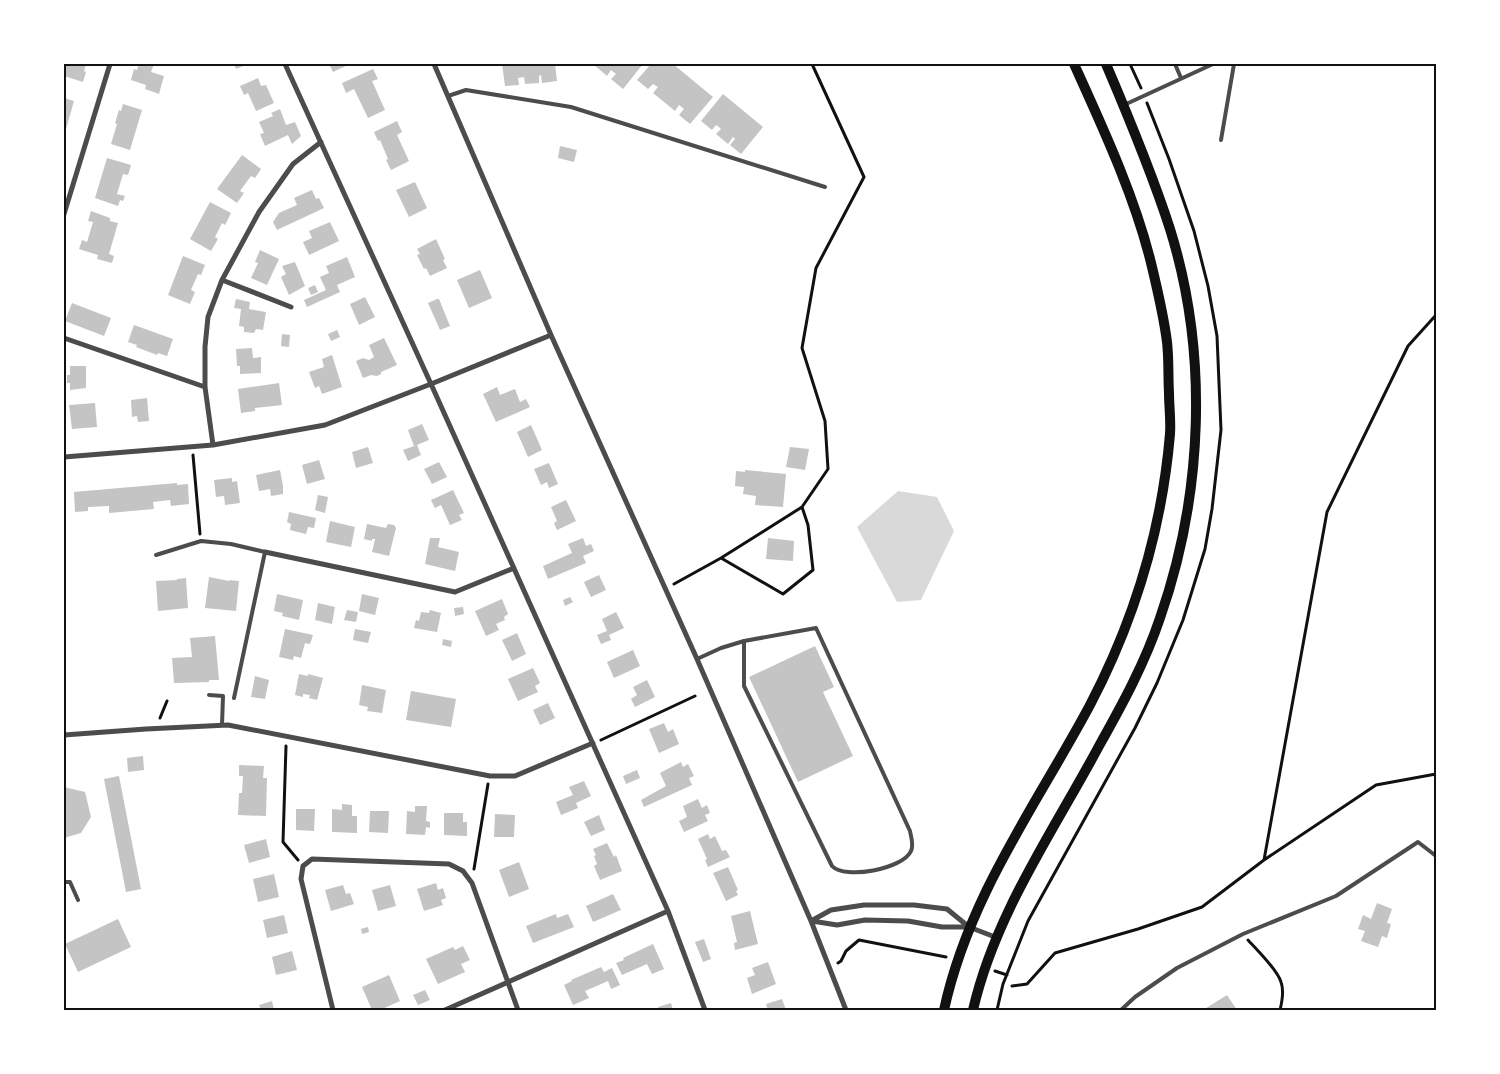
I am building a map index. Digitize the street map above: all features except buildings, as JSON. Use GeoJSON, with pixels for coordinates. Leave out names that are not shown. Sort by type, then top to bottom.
{"type":"FeatureCollection","features":[{"type":"Feature","properties":{"kind":"main road"},"geometry":{"type":"LineString","coordinates":[[944,1010],[954,970],[983,895],[1026,815],[1090,704],[1113,655],[1131,610],[1151,549],[1163,490],[1170,431],[1167,343],[1152,267],[1136,213],[1097,114],[1074,64]]}},
{"type":"Feature","properties":{"kind":"main road"},"geometry":{"type":"LineString","coordinates":[[973,1010],[981,978],[995,937],[1139,670],[1160,619],[1179,556],[1192,482],[1196,412],[1193,341],[1185,294],[1170,230],[1124,105],[1106,64]]}},
{"type":"Feature","properties":{"kind":"street"},"geometry":{"type":"LineString","coordinates":[[64,214],[110,64]]}},
{"type":"Feature","properties":{"kind":"street"},"geometry":{"type":"LineString","coordinates":[[285,64],[668,911],[705,1010]]}},
{"type":"Feature","properties":{"kind":"street"},"geometry":{"type":"LineString","coordinates":[[434,64],[551,335],[697,659],[811,921],[846,1010]]}},
{"type":"Feature","properties":{"kind":"street"},"geometry":{"type":"LineString","coordinates":[[213,445],[205,387],[205,347],[208,317],[222,280],[259,212],[293,164],[321,142]]}},
{"type":"Feature","properties":{"kind":"street"},"geometry":{"type":"LineString","coordinates":[[222,280],[291,306]]}},
{"type":"Feature","properties":{"kind":"street"},"geometry":{"type":"LineString","coordinates":[[64,457],[213,445],[325,425],[551,335]]}},
{"type":"Feature","properties":{"kind":"street"},"geometry":{"type":"LineString","coordinates":[[64,338],[205,387]]}},
{"type":"Feature","properties":{"kind":"street"},"geometry":{"type":"LineString","coordinates":[[265,552],[455,592],[514,568]]}},
{"type":"Feature","properties":{"kind":"street"},"geometry":{"type":"LineString","coordinates":[[64,735],[228,725],[490,776],[515,776],[593,743]]}},
{"type":"Feature","properties":{"kind":"street"},"geometry":{"type":"LineString","coordinates":[[333,1010],[301,879],[303,866],[312,859],[449,864],[463,871],[472,883],[518,1010]]}},
{"type":"Feature","properties":{"kind":"street"},"geometry":{"type":"LineString","coordinates":[[811,921],[831,910],[864,905],[914,905],[947,909],[970,927],[995,937]]}},
{"type":"Feature","properties":{"kind":"street"},"geometry":{"type":"LineString","coordinates":[[445,1010],[668,911]]}},
{"type":"Feature","properties":{"kind":"street"},"geometry":{"type":"LineString","coordinates":[[811,921],[836,925],[864,920],[908,921],[942,927],[970,927]]}},
{"type":"Feature","properties":{"kind":"lane"},"geometry":{"type":"LineString","coordinates":[[1174,64],[1181,78]]}},
{"type":"Feature","properties":{"kind":"lane"},"geometry":{"type":"LineString","coordinates":[[1124,105],[1213,64]]}},
{"type":"Feature","properties":{"kind":"lane"},"geometry":{"type":"LineString","coordinates":[[1221,140],[1234,64]]}},
{"type":"Feature","properties":{"kind":"lane"},"geometry":{"type":"LineString","coordinates":[[448,96],[466,90],[571,107],[825,187]]}},
{"type":"Feature","properties":{"kind":"lane"},"geometry":{"type":"LineString","coordinates":[[156,555],[201,542],[231,544],[265,552],[234,698]]}},
{"type":"Feature","properties":{"kind":"lane"},"geometry":{"type":"LineString","coordinates":[[697,659],[721,648],[744,641],[816,628],[910,831],[912,850],[906,858],[880,870],[841,872],[835,870],[832,866],[744,686],[744,641]]}},
{"type":"Feature","properties":{"kind":"lane"},"geometry":{"type":"LineString","coordinates":[[209,694],[223,696],[222,725]]}},
{"type":"Feature","properties":{"kind":"lane"},"geometry":{"type":"LineString","coordinates":[[1122,1010],[1135,997],[1177,968],[1243,934],[1336,896],[1418,842],[1436,856]]}},
{"type":"Feature","properties":{"kind":"lane"},"geometry":{"type":"LineString","coordinates":[[64,882],[70,882],[78,900]]}},
{"type":"Feature","properties":{"kind":"path"},"geometry":{"type":"LineString","coordinates":[[665,589],[721,558],[802,507],[828,469],[824,421],[802,348],[816,268],[864,177],[812,64]]}},
{"type":"Feature","properties":{"kind":"path"},"geometry":{"type":"LineString","coordinates":[[1264,860],[1327,512],[1408,346],[1436,315]]}},
{"type":"Feature","properties":{"kind":"path"},"geometry":{"type":"LineString","coordinates":[[192,447],[201,542]]}},
{"type":"Feature","properties":{"kind":"path"},"geometry":{"type":"LineString","coordinates":[[721,558],[783,594],[813,570],[808,525],[802,507]]}},
{"type":"Feature","properties":{"kind":"path"},"geometry":{"type":"LineString","coordinates":[[593,743],[696,696]]}},
{"type":"Feature","properties":{"kind":"path"},"geometry":{"type":"LineString","coordinates":[[157,728],[167,701]]}},
{"type":"Feature","properties":{"kind":"path"},"geometry":{"type":"LineString","coordinates":[[286,736],[284,842],[303,866]]}},
{"type":"Feature","properties":{"kind":"path"},"geometry":{"type":"LineString","coordinates":[[1012,986],[1027,984],[1054,953],[1138,929],[1202,907],[1264,860],[1376,785],[1436,774]]}},
{"type":"Feature","properties":{"kind":"path"},"geometry":{"type":"LineString","coordinates":[[472,883],[490,776]]}},
{"type":"Feature","properties":{"kind":"path"},"geometry":{"type":"LineString","coordinates":[[1243,934],[1281,982],[1282,1002],[1280,1010]]}},
{"type":"Feature","properties":{"kind":"path"},"geometry":{"type":"LineString","coordinates":[[828,966],[841,962],[846,951],[859,940],[939,954]]}},
{"type":"Feature","properties":{"kind":"shaded area"},"geometry":{"type":"Polygon","coordinates":[[[898,491],[937,497],[954,531],[921,600],[897,602],[857,527],[898,491]]]}}]}
